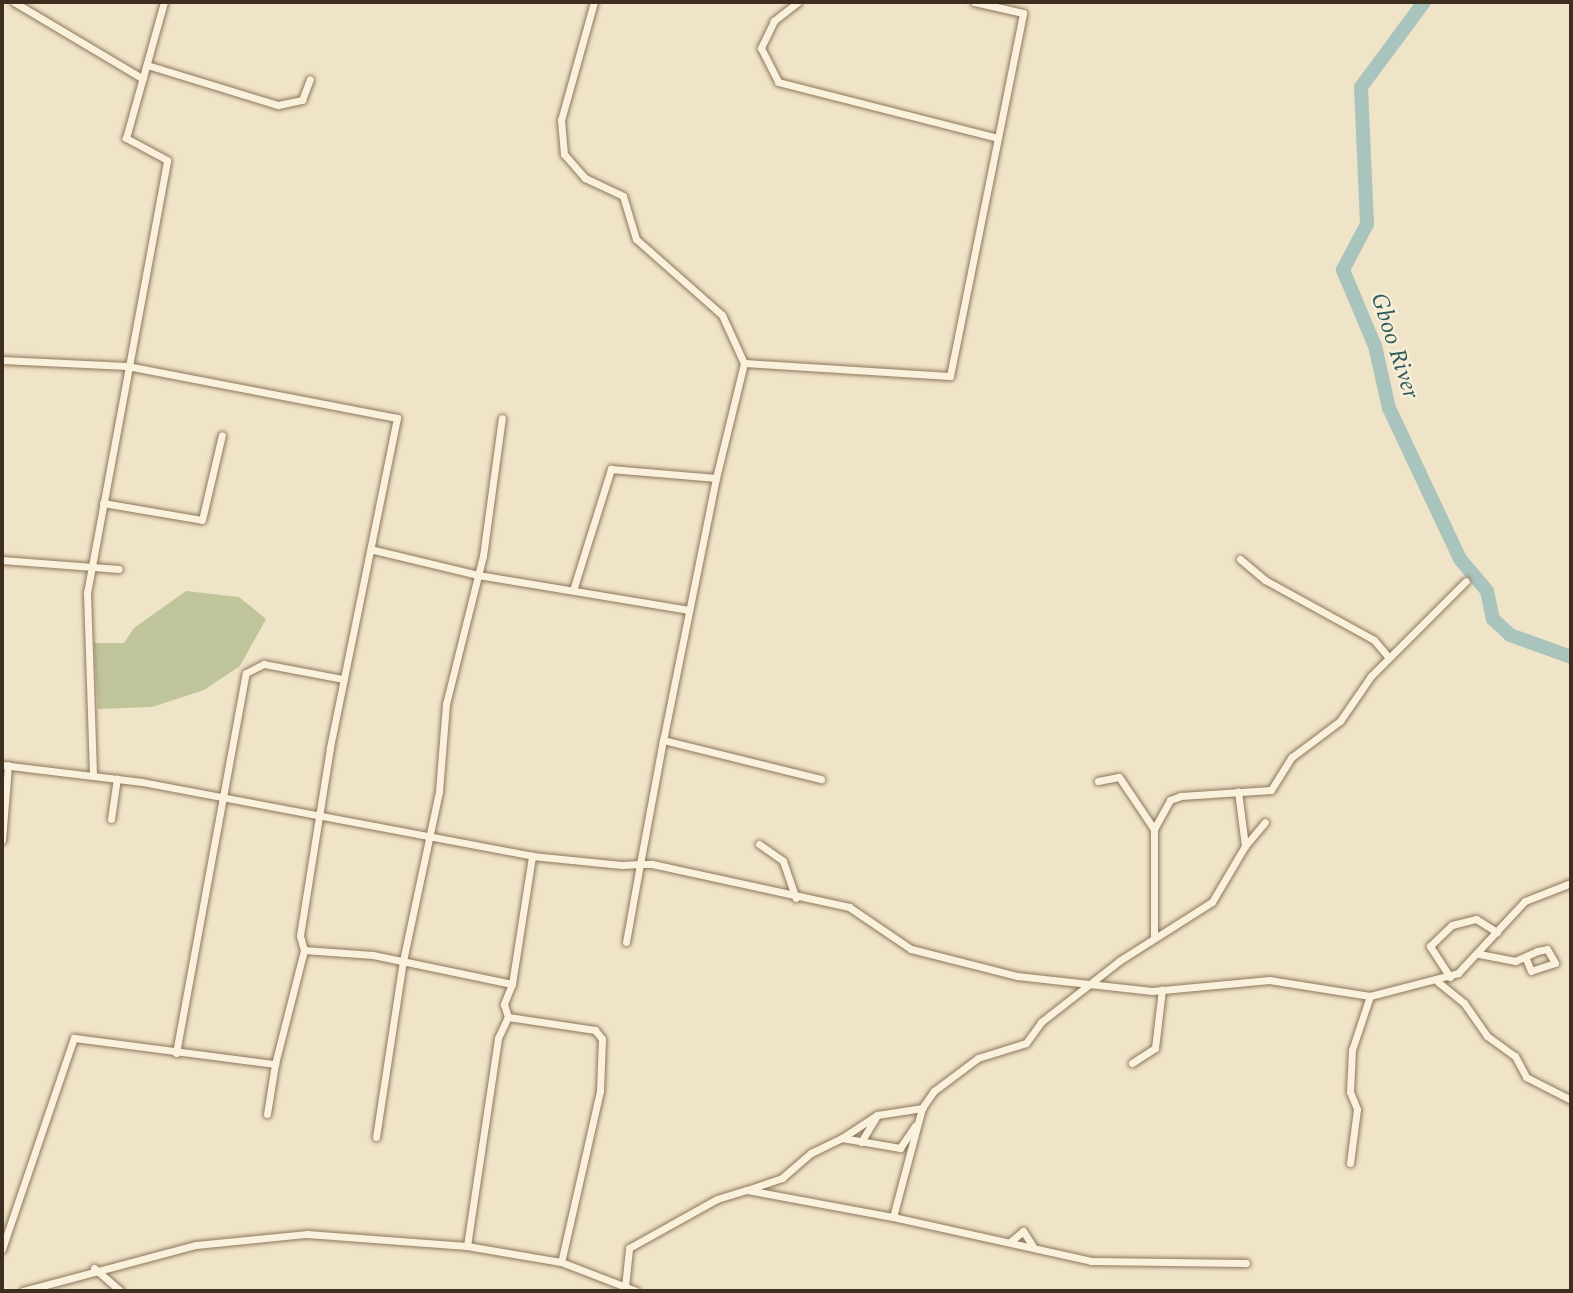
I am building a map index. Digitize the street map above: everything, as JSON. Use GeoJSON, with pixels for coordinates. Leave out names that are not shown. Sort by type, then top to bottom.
{"type":"FeatureCollection","features":[{"type":"Feature","properties":{"kind":"street"},"geometry":{"type":"LineString","coordinates":[[14,2],[143,79]]}},
{"type":"Feature","properties":{"kind":"street"},"geometry":{"type":"LineString","coordinates":[[93,774],[87,593],[167,160],[126,138],[164,2]]}},
{"type":"Feature","properties":{"kind":"street"},"geometry":{"type":"LineString","coordinates":[[594,2],[561,120],[564,153],[585,178],[623,196],[636,239],[722,315],[744,363],[716,478],[689,610],[626,942]]}},
{"type":"Feature","properties":{"kind":"street"},"geometry":{"type":"LineString","coordinates":[[798,2],[774,20],[761,48],[778,82],[997,138]]}},
{"type":"Feature","properties":{"kind":"street"},"geometry":{"type":"LineString","coordinates":[[744,363],[950,376],[1023,13],[974,2]]}},
{"type":"Feature","properties":{"kind":"street"},"geometry":{"type":"LineString","coordinates":[[147,65],[278,105],[302,100],[310,79]]}},
{"type":"Feature","properties":{"kind":"street"},"geometry":{"type":"LineString","coordinates":[[2,360],[127,366],[397,418],[374,550],[344,678],[300,936],[304,950],[275,1064],[267,1114]]}},
{"type":"Feature","properties":{"kind":"street"},"geometry":{"type":"LineString","coordinates":[[376,1137],[403,961],[427,834],[439,791],[456,652],[478,575],[502,418]]}},
{"type":"Feature","properties":{"kind":"street"},"geometry":{"type":"LineString","coordinates":[[103,503],[202,520],[222,435]]}},
{"type":"Feature","properties":{"kind":"street"},"geometry":{"type":"LineString","coordinates":[[574,587],[611,469],[716,478]]}},
{"type":"Feature","properties":{"kind":"street"},"geometry":{"type":"LineString","coordinates":[[374,550],[478,575],[574,587],[689,610]]}},
{"type":"Feature","properties":{"kind":"street"},"geometry":{"type":"LineString","coordinates":[[1240,559],[1265,580],[1374,640],[1389,658]]}},
{"type":"Feature","properties":{"kind":"street"},"geometry":{"type":"LineString","coordinates":[[2,560],[119,569]]}},
{"type":"Feature","properties":{"kind":"street"},"geometry":{"type":"LineString","coordinates":[[1154,936],[1154,829],[1170,800],[1238,791],[1271,790],[1292,757],[1340,721],[1389,658],[1466,581]]}},
{"type":"Feature","properties":{"kind":"street"},"geometry":{"type":"LineString","coordinates":[[176,1053],[246,673],[264,664],[344,678]]}},
{"type":"Feature","properties":{"kind":"street"},"geometry":{"type":"LineString","coordinates":[[663,740],[821,779]]}},
{"type":"Feature","properties":{"kind":"street"},"geometry":{"type":"LineString","coordinates":[[2,840],[5,765],[93,774],[223,799],[322,814],[532,856],[640,864],[768,886],[796,899],[862,912],[905,947],[931,957],[1089,985],[1162,989],[1254,979],[1370,996],[1450,977],[1479,954],[1530,897],[1571,883]]}},
{"type":"Feature","properties":{"kind":"street"},"geometry":{"type":"LineString","coordinates":[[1098,781],[1119,777],[1154,829]]}},
{"type":"Feature","properties":{"kind":"street"},"geometry":{"type":"LineString","coordinates":[[111,818],[117,778]]}},
{"type":"Feature","properties":{"kind":"street"},"geometry":{"type":"LineString","coordinates":[[1238,791],[1245,846]]}},
{"type":"Feature","properties":{"kind":"street"},"geometry":{"type":"LineString","coordinates":[[893,1217],[922,1108],[969,1063],[1026,1043],[1041,1022],[1089,985],[1154,936],[1212,902],[1245,846],[1265,822]]}},
{"type":"Feature","properties":{"kind":"street"},"geometry":{"type":"LineString","coordinates":[[759,844],[783,861],[796,899]]}},
{"type":"Feature","properties":{"kind":"street"},"geometry":{"type":"LineString","coordinates":[[467,1246],[498,1038],[508,1017],[504,1004],[512,984],[532,856]]}},
{"type":"Feature","properties":{"kind":"street"},"geometry":{"type":"LineString","coordinates":[[1450,977],[1430,946],[1452,925],[1476,919],[1497,932]]}},
{"type":"Feature","properties":{"kind":"street"},"geometry":{"type":"LineString","coordinates":[[304,950],[403,961],[512,984]]}},
{"type":"Feature","properties":{"kind":"street"},"geometry":{"type":"LineString","coordinates":[[1479,954],[1515,961],[1525,957]]}},
{"type":"Feature","properties":{"kind":"street"},"geometry":{"type":"LineString","coordinates":[[1438,982],[1487,1035],[1516,1056],[1527,1077],[1571,1100]]}},
{"type":"Feature","properties":{"kind":"street"},"geometry":{"type":"LineString","coordinates":[[1132,1063],[1155,1048],[1162,989]]}},
{"type":"Feature","properties":{"kind":"street"},"geometry":{"type":"LineString","coordinates":[[1350,1163],[1357,1109],[1350,1092],[1352,1050],[1370,996]]}},
{"type":"Feature","properties":{"kind":"street"},"geometry":{"type":"LineString","coordinates":[[508,1017],[595,1030],[602,1039],[600,1091],[561,1262]]}},
{"type":"Feature","properties":{"kind":"street"},"geometry":{"type":"LineString","coordinates":[[2,1249],[74,1038],[275,1064]]}},
{"type":"Feature","properties":{"kind":"street"},"geometry":{"type":"LineString","coordinates":[[625,1287],[629,1248],[717,1199],[782,1178],[877,1115],[922,1108]]}},
{"type":"Feature","properties":{"kind":"street"},"geometry":{"type":"LineString","coordinates":[[861,1142],[877,1115]]}},
{"type":"Feature","properties":{"kind":"street"},"geometry":{"type":"LineString","coordinates":[[842,1138],[900,1148],[918,1122]]}},
{"type":"Feature","properties":{"kind":"street"},"geometry":{"type":"LineString","coordinates":[[747,1190],[893,1217],[983,1241],[1032,1245],[1076,1258],[1142,1266],[1246,1263]]}},
{"type":"Feature","properties":{"kind":"street"},"geometry":{"type":"LineString","coordinates":[[23,1291],[94,1268],[196,1245],[307,1234],[467,1246],[561,1262],[636,1291]]}},
{"type":"Feature","properties":{"kind":"street"},"geometry":{"type":"LineString","coordinates":[[94,1268],[120,1291]]}},
{"type":"Feature","properties":{"kind":"green space"},"geometry":{"type":"Polygon","coordinates":[[[186,591],[239,597],[266,619],[240,666],[204,690],[152,707],[98,709],[94,643],[124,643],[134,628],[186,591]]]}},
{"type":"Feature","properties":{"kind":"waterway","name":"Gboo River"},"geometry":{"type":"LineString","coordinates":[[1424,2],[1361,87],[1367,224],[1343,270],[1375,346],[1389,408],[1460,559],[1487,591],[1493,619],[1510,635],[1571,657]]}}]}
